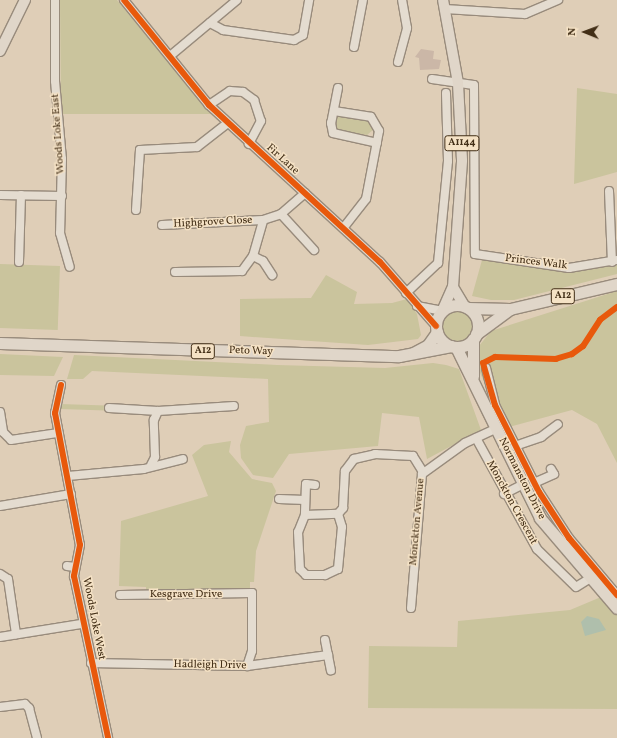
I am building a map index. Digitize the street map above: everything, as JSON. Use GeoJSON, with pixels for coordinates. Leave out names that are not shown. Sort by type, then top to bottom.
{"type":"FeatureCollection","features":[{"type":"Feature","properties":{"kind":"highway","name":"A12"},"geometry":{"type":"LineString","coordinates":[[467,307],[510,309],[617,284]]}},
{"type":"Feature","properties":{"kind":"highway"},"geometry":{"type":"LineString","coordinates":[[454,305],[467,307],[476,317],[474,337],[454,347],[436,329],[442,310],[454,305]]}},
{"type":"Feature","properties":{"kind":"highway","name":"A12"},"geometry":{"type":"LineString","coordinates":[[474,337],[510,309]]}},
{"type":"Feature","properties":{"kind":"highway","name":"Peto Way"},"geometry":{"type":"LineString","coordinates":[[407,356],[428,345],[436,329]]}},
{"type":"Feature","properties":{"kind":"highway","name":"Normanston Drive"},"geometry":{"type":"LineString","coordinates":[[472,376],[474,337]]}},
{"type":"Feature","properties":{"kind":"highway","name":"Peto Way"},"geometry":{"type":"LineString","coordinates":[[0,343],[407,356],[454,347]]}},
{"type":"Feature","properties":{"kind":"highway","name":"Normanston Drive"},"geometry":{"type":"LineString","coordinates":[[454,347],[472,376],[495,429],[538,500],[540,518],[589,579],[617,608]]}},
{"type":"Feature","properties":{"kind":"main road"},"geometry":{"type":"LineString","coordinates":[[0,51],[25,0]]}},
{"type":"Feature","properties":{"kind":"main road","name":"A1144"},"geometry":{"type":"LineString","coordinates":[[442,310],[453,287],[462,167],[458,83],[444,5]]}},
{"type":"Feature","properties":{"kind":"main road"},"geometry":{"type":"LineString","coordinates":[[453,287],[467,307]]}},
{"type":"Feature","properties":{"kind":"street","name":"Woods Loke East"},"geometry":{"type":"LineString","coordinates":[[55,0],[62,196],[60,233],[70,267]]}},
{"type":"Feature","properties":{"kind":"street","name":"Fir Lane"},"geometry":{"type":"LineString","coordinates":[[124,0],[209,105],[249,144],[380,262],[436,329]]}},
{"type":"Feature","properties":{"kind":"street"},"geometry":{"type":"LineString","coordinates":[[210,23],[223,30],[294,40],[303,35],[309,0]]}},
{"type":"Feature","properties":{"kind":"street"},"geometry":{"type":"LineString","coordinates":[[354,47],[363,0]]}},
{"type":"Feature","properties":{"kind":"street"},"geometry":{"type":"LineString","coordinates":[[398,62],[407,28],[402,0]]}},
{"type":"Feature","properties":{"kind":"street"},"geometry":{"type":"LineString","coordinates":[[444,5],[525,14],[553,5],[558,0]]}},
{"type":"Feature","properties":{"kind":"street"},"geometry":{"type":"LineString","coordinates":[[170,56],[234,1]]}},
{"type":"Feature","properties":{"kind":"street"},"geometry":{"type":"LineString","coordinates":[[432,79],[458,83]]}},
{"type":"Feature","properties":{"kind":"street","name":"Princes Walk"},"geometry":{"type":"LineString","coordinates":[[458,83],[474,85],[473,247],[478,256],[569,268],[614,261]]}},
{"type":"Feature","properties":{"kind":"street"},"geometry":{"type":"LineString","coordinates":[[338,88],[334,111],[334,133],[377,143]]}},
{"type":"Feature","properties":{"kind":"street","name":"Fir Lane"},"geometry":{"type":"LineString","coordinates":[[209,105],[230,91],[243,92],[254,100],[261,121],[249,144]]}},
{"type":"Feature","properties":{"kind":"street"},"geometry":{"type":"LineString","coordinates":[[406,293],[438,263],[448,162],[448,119],[446,93]]}},
{"type":"Feature","properties":{"kind":"street"},"geometry":{"type":"LineString","coordinates":[[334,111],[376,120],[377,143],[366,199],[344,228]]}},
{"type":"Feature","properties":{"kind":"street"},"geometry":{"type":"LineString","coordinates":[[448,119],[460,118]]}},
{"type":"Feature","properties":{"kind":"street"},"geometry":{"type":"LineString","coordinates":[[136,210],[140,150],[197,147],[228,124]]}},
{"type":"Feature","properties":{"kind":"street"},"geometry":{"type":"LineString","coordinates":[[609,190],[614,261]]}},
{"type":"Feature","properties":{"kind":"street","name":"Highgrove Close"},"geometry":{"type":"LineString","coordinates":[[162,225],[263,220],[281,214],[305,193]]}},
{"type":"Feature","properties":{"kind":"street"},"geometry":{"type":"LineString","coordinates":[[0,195],[62,196]]}},
{"type":"Feature","properties":{"kind":"street"},"geometry":{"type":"LineString","coordinates":[[19,262],[21,195]]}},
{"type":"Feature","properties":{"kind":"street"},"geometry":{"type":"LineString","coordinates":[[281,214],[314,250]]}},
{"type":"Feature","properties":{"kind":"street","name":"Highgrove Close"},"geometry":{"type":"LineString","coordinates":[[175,272],[238,273],[253,256],[263,220]]}},
{"type":"Feature","properties":{"kind":"street"},"geometry":{"type":"LineString","coordinates":[[253,256],[263,261],[272,275]]}},
{"type":"Feature","properties":{"kind":"street"},"geometry":{"type":"LineString","coordinates":[[417,306],[442,310]]}},
{"type":"Feature","properties":{"kind":"street"},"geometry":{"type":"LineString","coordinates":[[486,368],[491,394],[515,446],[529,484]]}},
{"type":"Feature","properties":{"kind":"street","name":"Woods Loke West"},"geometry":{"type":"LineString","coordinates":[[61,385],[55,413],[80,545],[71,566],[81,624],[108,738]]}},
{"type":"Feature","properties":{"kind":"street"},"geometry":{"type":"LineString","coordinates":[[108,408],[158,411],[234,406]]}},
{"type":"Feature","properties":{"kind":"street"},"geometry":{"type":"LineString","coordinates":[[151,465],[155,457],[154,420],[158,411]]}},
{"type":"Feature","properties":{"kind":"street"},"geometry":{"type":"LineString","coordinates":[[0,412],[3,432],[11,440],[58,433]]}},
{"type":"Feature","properties":{"kind":"street"},"geometry":{"type":"LineString","coordinates":[[515,446],[541,437],[558,424]]}},
{"type":"Feature","properties":{"kind":"street","name":"Monckton Avenue"},"geometry":{"type":"LineString","coordinates":[[411,608],[423,472],[476,438],[495,429]]}},
{"type":"Feature","properties":{"kind":"street","name":"Monckton Crescent"},"geometry":{"type":"LineString","coordinates":[[476,438],[504,494],[537,549],[576,586],[589,579]]}},
{"type":"Feature","properties":{"kind":"street"},"geometry":{"type":"LineString","coordinates":[[305,515],[338,514],[343,508],[345,471],[354,459],[375,454],[413,456],[423,472]]}},
{"type":"Feature","properties":{"kind":"street"},"geometry":{"type":"LineString","coordinates":[[68,476],[151,465],[183,459]]}},
{"type":"Feature","properties":{"kind":"street"},"geometry":{"type":"LineString","coordinates":[[504,494],[554,474],[552,469]]}},
{"type":"Feature","properties":{"kind":"street"},"geometry":{"type":"LineString","coordinates":[[314,485],[306,484],[305,515],[298,532],[300,569],[306,574],[335,576],[338,569],[342,527],[338,514]]}},
{"type":"Feature","properties":{"kind":"street"},"geometry":{"type":"LineString","coordinates":[[0,506],[71,494]]}},
{"type":"Feature","properties":{"kind":"street"},"geometry":{"type":"LineString","coordinates":[[279,499],[305,500]]}},
{"type":"Feature","properties":{"kind":"street"},"geometry":{"type":"LineString","coordinates":[[538,500],[617,595]]}},
{"type":"Feature","properties":{"kind":"street"},"geometry":{"type":"LineString","coordinates":[[0,574],[8,579],[16,634]]}},
{"type":"Feature","properties":{"kind":"street","name":"Kesgrave Drive"},"geometry":{"type":"LineString","coordinates":[[120,595],[252,590],[252,651],[247,666]]}},
{"type":"Feature","properties":{"kind":"street"},"geometry":{"type":"LineString","coordinates":[[0,637],[81,624]]}},
{"type":"Feature","properties":{"kind":"street"},"geometry":{"type":"LineString","coordinates":[[325,640],[331,670]]}},
{"type":"Feature","properties":{"kind":"street","name":"Hadleigh Drive"},"geometry":{"type":"LineString","coordinates":[[91,663],[247,666],[328,655]]}},
{"type":"Feature","properties":{"kind":"street"},"geometry":{"type":"LineString","coordinates":[[0,707],[25,704],[29,708],[36,738]]}},
{"type":"Feature","properties":{"kind":"shaded area"},"geometry":{"type":"Polygon","coordinates":[[[60,0],[117,0],[211,114],[61,114],[60,0]]]}},
{"type":"Feature","properties":{"kind":"shaded area"},"geometry":{"type":"Polygon","coordinates":[[[577,88],[617,94],[617,172],[574,184],[577,88]]]}},
{"type":"Feature","properties":{"kind":"shaded area"},"geometry":{"type":"Polygon","coordinates":[[[337,115],[369,119],[374,129],[367,135],[337,131],[334,127],[337,115]]]}},
{"type":"Feature","properties":{"kind":"shaded area"},"geometry":{"type":"Polygon","coordinates":[[[482,260],[568,271],[617,263],[617,274],[514,300],[491,300],[472,296],[482,260]]]}},
{"type":"Feature","properties":{"kind":"shaded area"},"geometry":{"type":"Polygon","coordinates":[[[0,264],[60,266],[58,330],[0,328],[0,264]]]}},
{"type":"Feature","properties":{"kind":"shaded area"},"geometry":{"type":"Polygon","coordinates":[[[326,275],[357,292],[354,304],[392,303],[407,299],[417,314],[421,335],[418,339],[368,345],[240,336],[240,299],[311,298],[326,275]]]}},
{"type":"Feature","properties":{"kind":"shaded area"},"geometry":{"type":"Polygon","coordinates":[[[617,291],[617,463],[597,424],[572,410],[505,428],[476,364],[479,346],[491,331],[617,291]]]}},
{"type":"Feature","properties":{"kind":"shaded area"},"geometry":{"type":"Polygon","coordinates":[[[457,310],[463,311],[470,317],[473,326],[472,332],[466,339],[457,342],[451,341],[444,335],[441,326],[442,320],[448,313],[457,310]]]}},
{"type":"Feature","properties":{"kind":"shaded area"},"geometry":{"type":"Polygon","coordinates":[[[0,354],[63,357],[54,376],[0,375],[0,354]]]}},
{"type":"Feature","properties":{"kind":"shaded area"},"geometry":{"type":"Polygon","coordinates":[[[74,355],[277,365],[385,368],[433,363],[446,365],[459,369],[481,430],[427,459],[419,417],[382,413],[378,446],[289,454],[273,478],[253,475],[241,458],[240,445],[246,426],[269,422],[268,379],[92,371],[83,379],[67,379],[74,355]]]}},
{"type":"Feature","properties":{"kind":"shaded area"},"geometry":{"type":"Polygon","coordinates":[[[60,404],[106,406],[106,411],[60,409],[60,404]]]}},
{"type":"Feature","properties":{"kind":"shaded area"},"geometry":{"type":"Polygon","coordinates":[[[231,441],[229,452],[252,479],[272,483],[276,491],[256,551],[254,582],[250,582],[250,588],[220,594],[146,592],[146,587],[119,586],[121,521],[208,496],[192,455],[204,445],[231,441]]]}},
{"type":"Feature","properties":{"kind":"shaded area"},"geometry":{"type":"Polygon","coordinates":[[[601,597],[617,614],[617,709],[368,708],[369,646],[457,647],[458,621],[570,610],[601,597]]]}},
{"type":"Feature","properties":{"kind":"shaded area"},"geometry":{"type":"Polygon","coordinates":[[[587,616],[599,619],[606,630],[585,636],[581,622],[587,616]]]}},
{"type":"Feature","properties":{"kind":"building"},"geometry":{"type":"Polygon","coordinates":[[[421,49],[434,51],[433,59],[441,60],[439,69],[420,70],[419,58],[415,57],[421,49]]]}},
{"type":"Feature","properties":{"kind":"cycle path"},"geometry":{"type":"LineString","coordinates":[[124,0],[209,105],[380,262],[436,326]]}},
{"type":"Feature","properties":{"kind":"cycle path"},"geometry":{"type":"LineString","coordinates":[[617,307],[600,320],[583,346],[572,354],[556,359],[495,357],[483,363],[495,405],[539,492],[569,538],[617,595]]}},
{"type":"Feature","properties":{"kind":"cycle path"},"geometry":{"type":"LineString","coordinates":[[61,385],[55,413],[80,545],[74,576],[108,738]]}}]}
